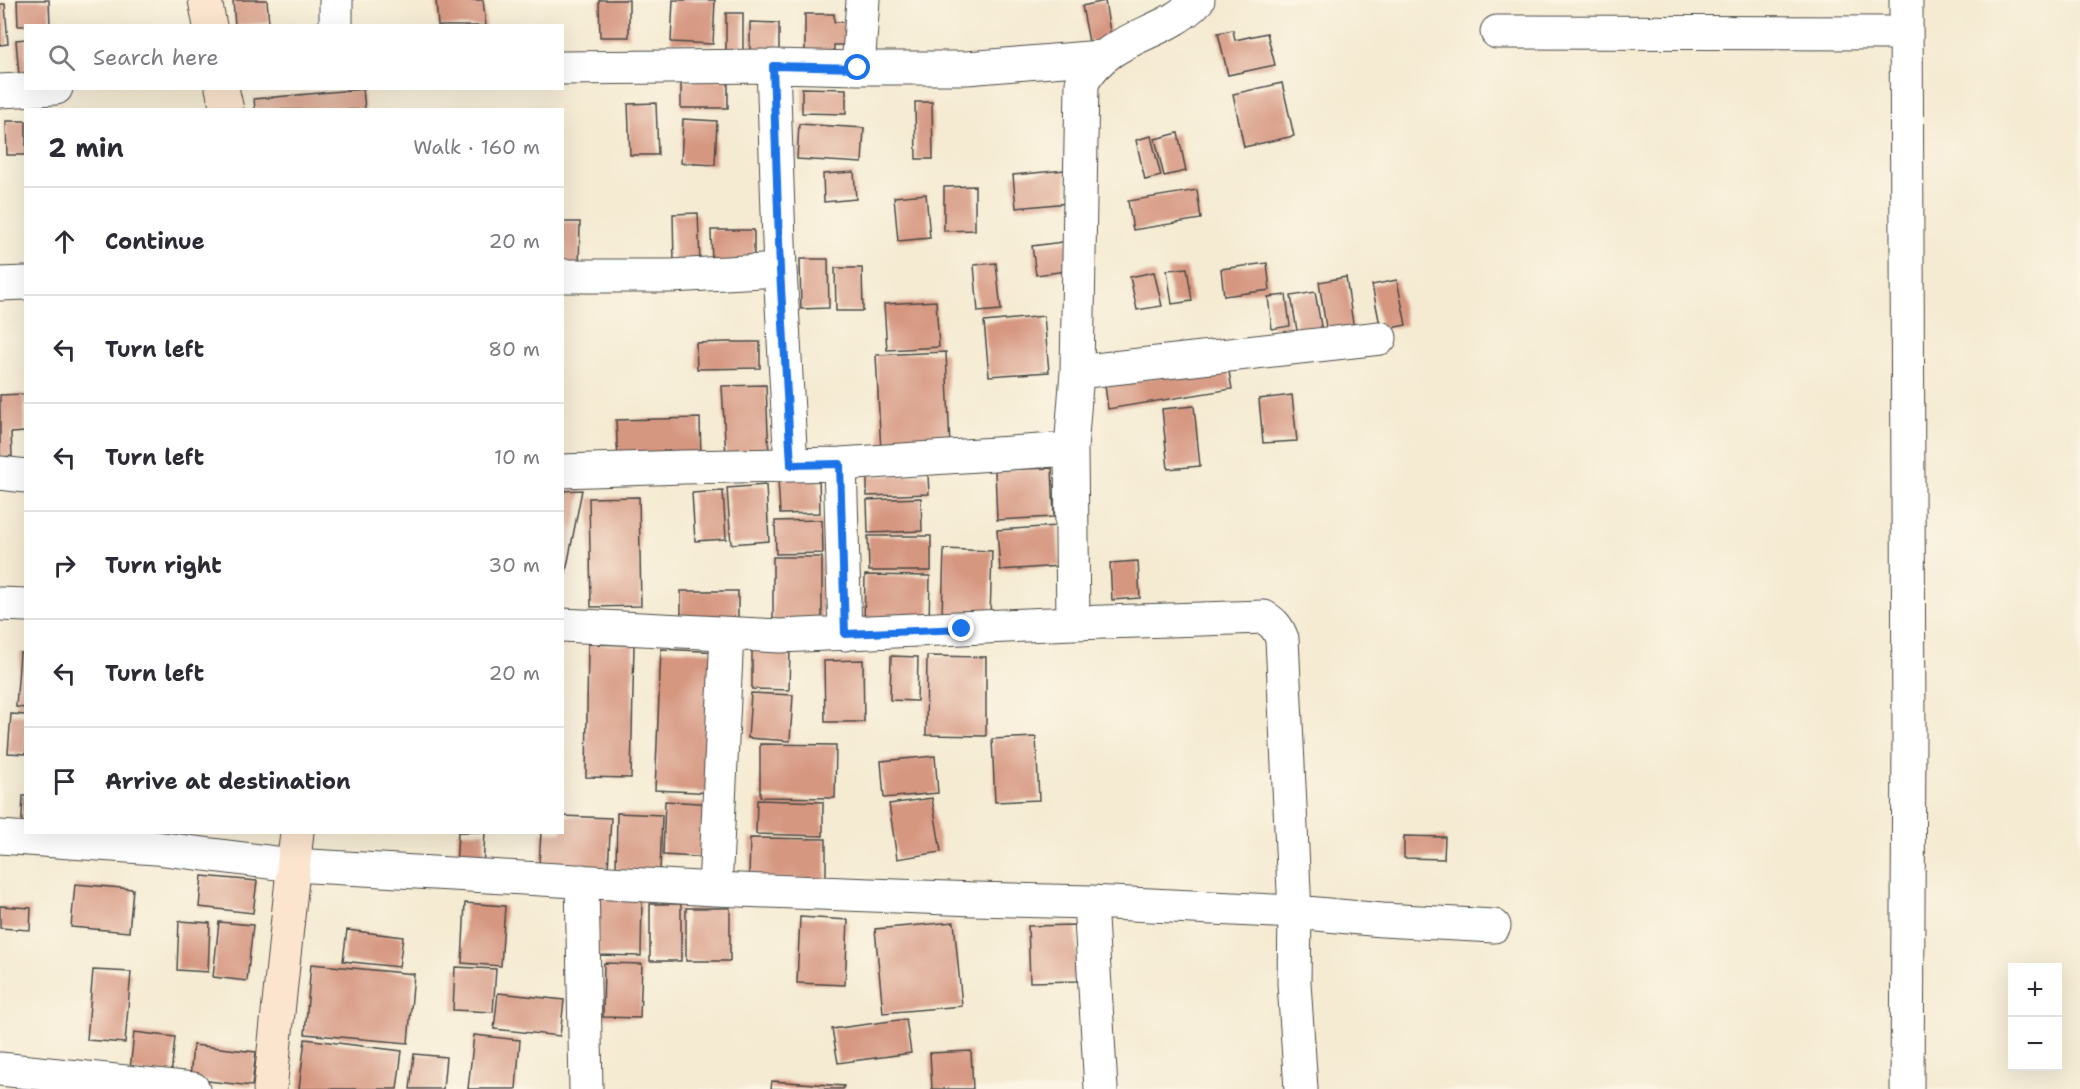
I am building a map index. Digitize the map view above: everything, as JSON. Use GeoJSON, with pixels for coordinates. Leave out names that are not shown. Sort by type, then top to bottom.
{"type":"FeatureCollection","features":[{"type":"Feature","properties":{"kind":"street"},"geometry":{"type":"LineString","coordinates":[[205,0],[210,24]]}},
{"type":"Feature","properties":{"kind":"street"},"geometry":{"type":"LineString","coordinates":[[336,0],[336,24]]}},
{"type":"Feature","properties":{"kind":"street"},"geometry":{"type":"LineString","coordinates":[[858,68],[863,0]]}},
{"type":"Feature","properties":{"kind":"street"},"geometry":{"type":"LineString","coordinates":[[1073,623],[1071,450],[1077,372],[1082,83],[1101,57],[1181,14],[1198,0]]}},
{"type":"Feature","properties":{"kind":"street"},"geometry":{"type":"LineString","coordinates":[[1906,0],[1909,734],[1907,1089]]}},
{"type":"Feature","properties":{"kind":"street"},"geometry":{"type":"LineString","coordinates":[[1497,32],[1906,33]]}},
{"type":"Feature","properties":{"kind":"street"},"geometry":{"type":"LineString","coordinates":[[564,68],[773,66],[967,68],[1101,57]]}},
{"type":"Feature","properties":{"kind":"street"},"geometry":{"type":"LineString","coordinates":[[773,66],[780,270],[791,465]]}},
{"type":"Feature","properties":{"kind":"street"},"geometry":{"type":"LineString","coordinates":[[0,91],[24,90]]}},
{"type":"Feature","properties":{"kind":"street"},"geometry":{"type":"LineString","coordinates":[[222,90],[226,108]]}},
{"type":"Feature","properties":{"kind":"street"},"geometry":{"type":"LineString","coordinates":[[564,276],[671,276],[780,270]]}},
{"type":"Feature","properties":{"kind":"street"},"geometry":{"type":"LineString","coordinates":[[0,284],[24,283]]}},
{"type":"Feature","properties":{"kind":"street"},"geometry":{"type":"LineString","coordinates":[[1077,372],[1380,338]]}},
{"type":"Feature","properties":{"kind":"street"},"geometry":{"type":"LineString","coordinates":[[564,471],[840,464],[1071,450]]}},
{"type":"Feature","properties":{"kind":"street"},"geometry":{"type":"LineString","coordinates":[[840,464],[845,634]]}},
{"type":"Feature","properties":{"kind":"street"},"geometry":{"type":"LineString","coordinates":[[0,473],[24,476]]}},
{"type":"Feature","properties":{"kind":"street"},"geometry":{"type":"LineString","coordinates":[[0,604],[24,605]]}},
{"type":"Feature","properties":{"kind":"street"},"geometry":{"type":"LineString","coordinates":[[564,625],[727,634],[845,634],[1264,617],[1277,627],[1282,639],[1295,912],[1294,983],[1301,1089]]}},
{"type":"Feature","properties":{"kind":"street"},"geometry":{"type":"LineString","coordinates":[[715,889],[727,634]]}},
{"type":"Feature","properties":{"kind":"street"},"geometry":{"type":"LineString","coordinates":[[270,1089],[297,834]]}},
{"type":"Feature","properties":{"kind":"street"},"geometry":{"type":"LineString","coordinates":[[0,837],[156,848],[293,866],[715,889],[1090,902],[1295,912],[1382,920],[1494,926]]}},
{"type":"Feature","properties":{"kind":"street"},"geometry":{"type":"LineString","coordinates":[[582,881],[586,1089]]}},
{"type":"Feature","properties":{"kind":"street"},"geometry":{"type":"LineString","coordinates":[[1090,902],[1101,1089]]}},
{"type":"Feature","properties":{"kind":"street"},"geometry":{"type":"LineString","coordinates":[[0,1069],[193,1089]]}},
{"type":"Feature","properties":{"kind":"building"},"geometry":{"type":"Polygon","coordinates":[[[17,0],[49,0],[50,24],[18,26],[17,0]]]}},
{"type":"Feature","properties":{"kind":"building"},"geometry":{"type":"Polygon","coordinates":[[[233,0],[267,0],[269,23],[235,24],[233,0]]]}},
{"type":"Feature","properties":{"kind":"building"},"geometry":{"type":"Polygon","coordinates":[[[436,0],[483,0],[486,24],[438,24],[436,0]]]}},
{"type":"Feature","properties":{"kind":"building"},"geometry":{"type":"Polygon","coordinates":[[[599,0],[629,0],[629,37],[600,37],[599,0]]]}},
{"type":"Feature","properties":{"kind":"building"},"geometry":{"type":"Polygon","coordinates":[[[673,0],[715,0],[713,44],[671,42],[673,0]]]}},
{"type":"Feature","properties":{"kind":"building"},"geometry":{"type":"Polygon","coordinates":[[[1105,1],[1111,38],[1089,42],[1082,6],[1105,1]]]}},
{"type":"Feature","properties":{"kind":"building"},"geometry":{"type":"Polygon","coordinates":[[[0,4],[5,4],[8,44],[0,45],[0,4]]]}},
{"type":"Feature","properties":{"kind":"building"},"geometry":{"type":"Polygon","coordinates":[[[726,13],[743,13],[743,54],[726,54],[726,13]]]}},
{"type":"Feature","properties":{"kind":"building"},"geometry":{"type":"Polygon","coordinates":[[[805,14],[834,14],[834,22],[846,22],[846,45],[834,45],[834,59],[805,59],[805,14]]]}},
{"type":"Feature","properties":{"kind":"building"},"geometry":{"type":"Polygon","coordinates":[[[750,22],[779,23],[779,59],[750,59],[750,22]]]}},
{"type":"Feature","properties":{"kind":"building"},"geometry":{"type":"Polygon","coordinates":[[[1233,30],[1235,40],[1267,33],[1275,65],[1228,75],[1218,33],[1233,30]]]}},
{"type":"Feature","properties":{"kind":"building"},"geometry":{"type":"Polygon","coordinates":[[[24,39],[24,76],[19,76],[16,40],[24,39]]]}},
{"type":"Feature","properties":{"kind":"building"},"geometry":{"type":"Polygon","coordinates":[[[681,80],[728,80],[728,108],[681,108],[681,80]]]}},
{"type":"Feature","properties":{"kind":"building"},"geometry":{"type":"Polygon","coordinates":[[[1282,83],[1294,136],[1244,147],[1233,94],[1282,83]]]}},
{"type":"Feature","properties":{"kind":"building"},"geometry":{"type":"Polygon","coordinates":[[[802,88],[846,89],[846,114],[802,113],[802,88]]]}},
{"type":"Feature","properties":{"kind":"building"},"geometry":{"type":"Polygon","coordinates":[[[363,90],[365,108],[255,108],[254,99],[363,90]]]}},
{"type":"Feature","properties":{"kind":"building"},"geometry":{"type":"Polygon","coordinates":[[[915,102],[932,102],[933,159],[916,159],[915,102]]]}},
{"type":"Feature","properties":{"kind":"building"},"geometry":{"type":"Polygon","coordinates":[[[656,103],[658,155],[630,155],[628,104],[656,103]]]}},
{"type":"Feature","properties":{"kind":"building"},"geometry":{"type":"Polygon","coordinates":[[[683,119],[717,121],[715,165],[681,163],[683,119]]]}},
{"type":"Feature","properties":{"kind":"building"},"geometry":{"type":"Polygon","coordinates":[[[6,121],[24,121],[24,155],[7,155],[6,121]]]}},
{"type":"Feature","properties":{"kind":"building"},"geometry":{"type":"Polygon","coordinates":[[[799,124],[864,128],[862,163],[797,159],[799,124]]]}},
{"type":"Feature","properties":{"kind":"building"},"geometry":{"type":"Polygon","coordinates":[[[1178,133],[1186,171],[1164,176],[1155,139],[1178,133]]]}},
{"type":"Feature","properties":{"kind":"building"},"geometry":{"type":"Polygon","coordinates":[[[1151,136],[1161,176],[1145,180],[1136,140],[1151,136]]]}},
{"type":"Feature","properties":{"kind":"building"},"geometry":{"type":"Polygon","coordinates":[[[1065,170],[1068,203],[1016,208],[1013,175],[1065,170]]]}},
{"type":"Feature","properties":{"kind":"building"},"geometry":{"type":"Polygon","coordinates":[[[854,172],[856,199],[824,202],[823,174],[854,172]]]}},
{"type":"Feature","properties":{"kind":"building"},"geometry":{"type":"Polygon","coordinates":[[[975,186],[975,230],[944,231],[944,187],[975,186]]]}},
{"type":"Feature","properties":{"kind":"building"},"geometry":{"type":"Polygon","coordinates":[[[1197,190],[1201,219],[1133,230],[1128,201],[1197,190]]]}},
{"type":"Feature","properties":{"kind":"building"},"geometry":{"type":"Polygon","coordinates":[[[926,194],[930,238],[898,241],[894,197],[926,194]]]}},
{"type":"Feature","properties":{"kind":"building"},"geometry":{"type":"Polygon","coordinates":[[[698,213],[700,262],[674,263],[673,214],[698,213]]]}},
{"type":"Feature","properties":{"kind":"building"},"geometry":{"type":"Polygon","coordinates":[[[564,222],[580,222],[579,272],[564,271],[564,222]]]}},
{"type":"Feature","properties":{"kind":"building"},"geometry":{"type":"Polygon","coordinates":[[[711,230],[754,230],[754,264],[712,265],[711,230]]]}},
{"type":"Feature","properties":{"kind":"building"},"geometry":{"type":"Polygon","coordinates":[[[1070,241],[1074,270],[1036,275],[1032,246],[1070,241]]]}},
{"type":"Feature","properties":{"kind":"building"},"geometry":{"type":"Polygon","coordinates":[[[800,259],[828,259],[829,308],[801,309],[800,259]]]}},
{"type":"Feature","properties":{"kind":"building"},"geometry":{"type":"Polygon","coordinates":[[[996,263],[1001,310],[978,312],[974,265],[996,263]]]}},
{"type":"Feature","properties":{"kind":"building"},"geometry":{"type":"Polygon","coordinates":[[[1267,263],[1270,290],[1224,296],[1221,269],[1267,263]]]}},
{"type":"Feature","properties":{"kind":"building"},"geometry":{"type":"Polygon","coordinates":[[[835,268],[862,268],[863,311],[836,311],[835,268]]]}},
{"type":"Feature","properties":{"kind":"building"},"geometry":{"type":"Polygon","coordinates":[[[1187,268],[1192,301],[1172,304],[1167,270],[1187,268]]]}},
{"type":"Feature","properties":{"kind":"building"},"geometry":{"type":"Polygon","coordinates":[[[1154,272],[1162,306],[1137,310],[1130,277],[1154,272]]]}},
{"type":"Feature","properties":{"kind":"building"},"geometry":{"type":"Polygon","coordinates":[[[1346,277],[1354,330],[1327,334],[1319,282],[1346,277]]]}},
{"type":"Feature","properties":{"kind":"building"},"geometry":{"type":"Polygon","coordinates":[[[1397,280],[1406,325],[1381,330],[1372,285],[1397,280]]]}},
{"type":"Feature","properties":{"kind":"building"},"geometry":{"type":"Polygon","coordinates":[[[1315,292],[1322,331],[1298,336],[1291,296],[1315,292]]]}},
{"type":"Feature","properties":{"kind":"building"},"geometry":{"type":"Polygon","coordinates":[[[1286,295],[1290,326],[1272,329],[1268,297],[1286,295]]]}},
{"type":"Feature","properties":{"kind":"building"},"geometry":{"type":"Polygon","coordinates":[[[936,301],[939,347],[887,350],[884,304],[936,301]]]}},
{"type":"Feature","properties":{"kind":"building"},"geometry":{"type":"Polygon","coordinates":[[[1044,316],[1049,372],[989,376],[984,322],[1044,316]]]}},
{"type":"Feature","properties":{"kind":"building"},"geometry":{"type":"Polygon","coordinates":[[[760,342],[760,368],[697,369],[696,343],[760,342]]]}},
{"type":"Feature","properties":{"kind":"building"},"geometry":{"type":"Polygon","coordinates":[[[946,352],[950,448],[881,452],[876,355],[946,352]]]}},
{"type":"Feature","properties":{"kind":"building"},"geometry":{"type":"Polygon","coordinates":[[[1228,366],[1232,389],[1108,409],[1105,385],[1228,366]]]}},
{"type":"Feature","properties":{"kind":"building"},"geometry":{"type":"Polygon","coordinates":[[[766,385],[769,456],[726,458],[722,386],[766,385]]]}},
{"type":"Feature","properties":{"kind":"building"},"geometry":{"type":"Polygon","coordinates":[[[24,394],[24,432],[11,433],[12,456],[0,457],[0,395],[24,394]]]}},
{"type":"Feature","properties":{"kind":"building"},"geometry":{"type":"Polygon","coordinates":[[[1292,395],[1297,441],[1263,443],[1259,399],[1292,395]]]}},
{"type":"Feature","properties":{"kind":"building"},"geometry":{"type":"Polygon","coordinates":[[[1194,406],[1200,466],[1168,469],[1162,409],[1194,406]]]}},
{"type":"Feature","properties":{"kind":"building"},"geometry":{"type":"Polygon","coordinates":[[[700,418],[701,460],[618,463],[616,420],[700,418]]]}},
{"type":"Feature","properties":{"kind":"building"},"geometry":{"type":"Polygon","coordinates":[[[1052,468],[1054,517],[997,520],[995,470],[1052,468]]]}},
{"type":"Feature","properties":{"kind":"building"},"geometry":{"type":"Polygon","coordinates":[[[928,475],[929,494],[867,496],[867,476],[928,475]]]}},
{"type":"Feature","properties":{"kind":"building"},"geometry":{"type":"Polygon","coordinates":[[[819,476],[820,513],[780,514],[778,478],[819,476]]]}},
{"type":"Feature","properties":{"kind":"building"},"geometry":{"type":"Polygon","coordinates":[[[766,485],[769,541],[731,544],[727,488],[766,485]]]}},
{"type":"Feature","properties":{"kind":"building"},"geometry":{"type":"Polygon","coordinates":[[[582,490],[564,582],[564,491],[582,490]]]}},
{"type":"Feature","properties":{"kind":"building"},"geometry":{"type":"Polygon","coordinates":[[[723,491],[726,539],[695,541],[692,493],[723,491]]]}},
{"type":"Feature","properties":{"kind":"building"},"geometry":{"type":"Polygon","coordinates":[[[639,497],[641,606],[591,607],[589,498],[639,497]]]}},
{"type":"Feature","properties":{"kind":"building"},"geometry":{"type":"Polygon","coordinates":[[[921,498],[922,531],[868,533],[867,500],[921,498]]]}},
{"type":"Feature","properties":{"kind":"building"},"geometry":{"type":"Polygon","coordinates":[[[822,520],[823,553],[776,554],[775,521],[822,520]]]}},
{"type":"Feature","properties":{"kind":"building"},"geometry":{"type":"Polygon","coordinates":[[[1057,526],[1060,566],[1000,570],[997,530],[1057,526]]]}},
{"type":"Feature","properties":{"kind":"building"},"geometry":{"type":"Polygon","coordinates":[[[868,536],[931,536],[931,571],[869,571],[868,536]]]}},
{"type":"Feature","properties":{"kind":"building"},"geometry":{"type":"Polygon","coordinates":[[[944,549],[992,551],[990,618],[942,616],[944,549]]]}},
{"type":"Feature","properties":{"kind":"building"},"geometry":{"type":"Polygon","coordinates":[[[773,557],[822,557],[822,624],[773,624],[773,557]]]}},
{"type":"Feature","properties":{"kind":"building"},"geometry":{"type":"Polygon","coordinates":[[[1138,561],[1140,598],[1112,600],[1110,563],[1138,561]]]}},
{"type":"Feature","properties":{"kind":"building"},"geometry":{"type":"Polygon","coordinates":[[[865,575],[930,576],[929,624],[864,623],[865,575]]]}},
{"type":"Feature","properties":{"kind":"building"},"geometry":{"type":"Polygon","coordinates":[[[681,591],[738,591],[738,620],[681,620],[681,591]]]}},
{"type":"Feature","properties":{"kind":"building"},"geometry":{"type":"Polygon","coordinates":[[[588,644],[634,645],[631,778],[586,777],[588,644]]]}},
{"type":"Feature","properties":{"kind":"building"},"geometry":{"type":"Polygon","coordinates":[[[752,648],[790,648],[789,690],[752,689],[752,648]]]}},
{"type":"Feature","properties":{"kind":"building"},"geometry":{"type":"Polygon","coordinates":[[[661,649],[720,652],[714,793],[655,790],[661,649]]]}},
{"type":"Feature","properties":{"kind":"building"},"geometry":{"type":"Polygon","coordinates":[[[20,653],[24,653],[24,708],[16,707],[20,653]]]}},
{"type":"Feature","properties":{"kind":"building"},"geometry":{"type":"Polygon","coordinates":[[[891,656],[918,657],[917,701],[890,700],[891,656]]]}},
{"type":"Feature","properties":{"kind":"building"},"geometry":{"type":"Polygon","coordinates":[[[927,656],[986,657],[986,736],[926,735],[927,656]]]}},
{"type":"Feature","properties":{"kind":"building"},"geometry":{"type":"Polygon","coordinates":[[[863,660],[864,722],[825,722],[824,661],[863,660]]]}},
{"type":"Feature","properties":{"kind":"building"},"geometry":{"type":"Polygon","coordinates":[[[751,693],[793,695],[790,741],[748,738],[751,693]]]}},
{"type":"Feature","properties":{"kind":"building"},"geometry":{"type":"Polygon","coordinates":[[[11,714],[24,715],[24,754],[8,753],[11,714]]]}},
{"type":"Feature","properties":{"kind":"building"},"geometry":{"type":"Polygon","coordinates":[[[1036,737],[1039,800],[995,802],[992,739],[1036,737]]]}},
{"type":"Feature","properties":{"kind":"building"},"geometry":{"type":"Polygon","coordinates":[[[760,744],[836,745],[835,798],[760,797],[760,744]]]}},
{"type":"Feature","properties":{"kind":"building"},"geometry":{"type":"Polygon","coordinates":[[[935,756],[938,793],[884,798],[881,761],[935,756]]]}},
{"type":"Feature","properties":{"kind":"building"},"geometry":{"type":"Polygon","coordinates":[[[23,796],[24,796],[24,833],[21,835],[23,796]]]}},
{"type":"Feature","properties":{"kind":"building"},"geometry":{"type":"Polygon","coordinates":[[[932,798],[941,852],[897,859],[889,804],[932,798]]]}},
{"type":"Feature","properties":{"kind":"building"},"geometry":{"type":"Polygon","coordinates":[[[757,800],[823,802],[823,836],[756,834],[757,800]]]}},
{"type":"Feature","properties":{"kind":"building"},"geometry":{"type":"Polygon","coordinates":[[[665,801],[714,804],[712,858],[663,855],[665,801]]]}},
{"type":"Feature","properties":{"kind":"building"},"geometry":{"type":"Polygon","coordinates":[[[617,813],[662,815],[660,872],[616,870],[617,813]]]}},
{"type":"Feature","properties":{"kind":"building"},"geometry":{"type":"Polygon","coordinates":[[[564,816],[611,818],[608,869],[539,864],[541,834],[564,834],[564,816]]]}},
{"type":"Feature","properties":{"kind":"building"},"geometry":{"type":"Polygon","coordinates":[[[458,834],[485,834],[483,869],[456,868],[458,834]]]}},
{"type":"Feature","properties":{"kind":"building"},"geometry":{"type":"Polygon","coordinates":[[[1404,836],[1445,837],[1444,859],[1404,858],[1404,836]]]}},
{"type":"Feature","properties":{"kind":"building"},"geometry":{"type":"Polygon","coordinates":[[[750,838],[826,839],[826,880],[749,878],[750,838]]]}},
{"type":"Feature","properties":{"kind":"building"},"geometry":{"type":"Polygon","coordinates":[[[202,876],[257,881],[253,913],[199,907],[202,876]]]}},
{"type":"Feature","properties":{"kind":"building"},"geometry":{"type":"Polygon","coordinates":[[[75,884],[133,889],[129,932],[71,927],[75,884]]]}},
{"type":"Feature","properties":{"kind":"building"},"geometry":{"type":"Polygon","coordinates":[[[598,898],[642,898],[641,956],[598,955],[598,898]]]}},
{"type":"Feature","properties":{"kind":"building"},"geometry":{"type":"Polygon","coordinates":[[[465,903],[505,906],[501,966],[462,963],[465,903]]]}},
{"type":"Feature","properties":{"kind":"building"},"geometry":{"type":"Polygon","coordinates":[[[650,904],[681,904],[681,961],[650,961],[650,904]]]}},
{"type":"Feature","properties":{"kind":"building"},"geometry":{"type":"Polygon","coordinates":[[[0,906],[31,908],[30,930],[0,928],[0,906]]]}},
{"type":"Feature","properties":{"kind":"building"},"geometry":{"type":"Polygon","coordinates":[[[686,908],[730,908],[730,961],[686,961],[686,908]]]}},
{"type":"Feature","properties":{"kind":"building"},"geometry":{"type":"Polygon","coordinates":[[[800,917],[848,920],[845,985],[797,983],[800,917]]]}},
{"type":"Feature","properties":{"kind":"building"},"geometry":{"type":"Polygon","coordinates":[[[179,921],[210,923],[208,972],[177,970],[179,921]]]}},
{"type":"Feature","properties":{"kind":"building"},"geometry":{"type":"Polygon","coordinates":[[[219,922],[253,925],[247,981],[213,977],[219,922]]]}},
{"type":"Feature","properties":{"kind":"building"},"geometry":{"type":"Polygon","coordinates":[[[954,922],[962,1006],[883,1013],[875,929],[954,922]]]}},
{"type":"Feature","properties":{"kind":"building"},"geometry":{"type":"Polygon","coordinates":[[[1076,925],[1078,981],[1030,982],[1028,926],[1076,925]]]}},
{"type":"Feature","properties":{"kind":"building"},"geometry":{"type":"Polygon","coordinates":[[[347,930],[403,937],[399,967],[343,961],[347,930]]]}},
{"type":"Feature","properties":{"kind":"building"},"geometry":{"type":"Polygon","coordinates":[[[604,963],[642,964],[640,1018],[603,1017],[604,963]]]}},
{"type":"Feature","properties":{"kind":"building"},"geometry":{"type":"Polygon","coordinates":[[[311,964],[414,974],[408,1043],[305,1034],[311,964]]]}},
{"type":"Feature","properties":{"kind":"building"},"geometry":{"type":"Polygon","coordinates":[[[455,967],[496,969],[493,1012],[453,1010],[455,967]]]}},
{"type":"Feature","properties":{"kind":"building"},"geometry":{"type":"Polygon","coordinates":[[[93,970],[131,972],[125,1043],[87,1040],[93,970]]]}},
{"type":"Feature","properties":{"kind":"building"},"geometry":{"type":"Polygon","coordinates":[[[498,993],[564,1000],[560,1036],[494,1029],[498,993]]]}},
{"type":"Feature","properties":{"kind":"building"},"geometry":{"type":"Polygon","coordinates":[[[906,1019],[911,1053],[838,1063],[832,1029],[906,1019]]]}},
{"type":"Feature","properties":{"kind":"building"},"geometry":{"type":"Polygon","coordinates":[[[134,1032],[175,1037],[171,1075],[130,1071],[134,1032]]]}},
{"type":"Feature","properties":{"kind":"building"},"geometry":{"type":"Polygon","coordinates":[[[474,1035],[520,1040],[516,1089],[468,1089],[474,1035]]]}},
{"type":"Feature","properties":{"kind":"building"},"geometry":{"type":"Polygon","coordinates":[[[305,1039],[402,1051],[397,1089],[299,1089],[305,1039]]]}},
{"type":"Feature","properties":{"kind":"building"},"geometry":{"type":"Polygon","coordinates":[[[193,1045],[256,1052],[252,1086],[190,1079],[193,1045]]]}},
{"type":"Feature","properties":{"kind":"building"},"geometry":{"type":"Polygon","coordinates":[[[971,1051],[973,1089],[932,1089],[930,1053],[971,1051]]]}},
{"type":"Feature","properties":{"kind":"building"},"geometry":{"type":"Polygon","coordinates":[[[414,1054],[446,1057],[443,1089],[410,1089],[414,1054]]]}},
{"type":"Feature","properties":{"kind":"building"},"geometry":{"type":"Polygon","coordinates":[[[772,1081],[844,1086],[843,1089],[771,1089],[772,1081]]]}},
{"type":"Feature","properties":{"kind":"route"},"geometry":{"type":"LineString","coordinates":[[858,68],[773,66],[780,270],[791,465],[840,464],[845,634],[962,629]]}}]}
